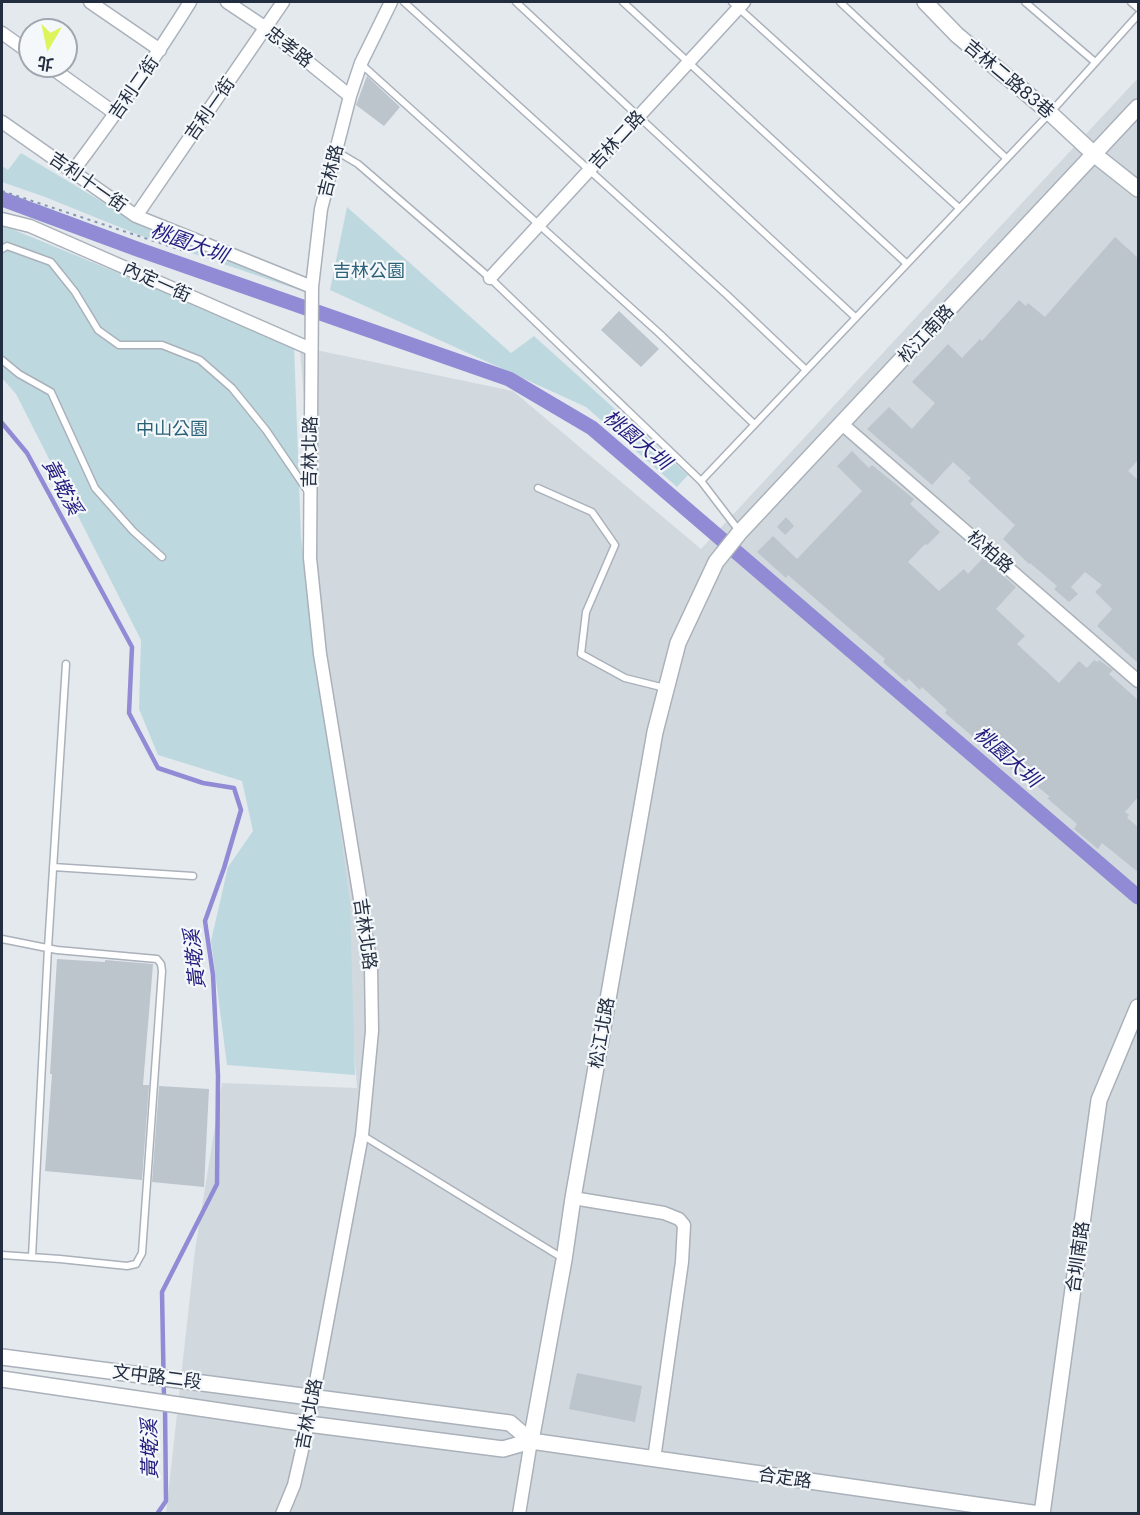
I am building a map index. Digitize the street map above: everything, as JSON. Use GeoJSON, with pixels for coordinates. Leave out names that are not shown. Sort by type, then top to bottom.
{"type":"FeatureCollection","features":[{"type":"Feature","properties":{"kind":"street"},"geometry":{"type":"LineString","coordinates":[[90,2],[160,50]]}},
{"type":"Feature","properties":{"kind":"street","name":"吉利二街"},"geometry":{"type":"LineString","coordinates":[[73,171],[116,114],[190,2]]}},
{"type":"Feature","properties":{"kind":"street","name":"忠孝路"},"geometry":{"type":"LineString","coordinates":[[227,2],[266,28],[350,96]]}},
{"type":"Feature","properties":{"kind":"street","name":"吉利一街"},"geometry":{"type":"LineString","coordinates":[[136,216],[284,2]]}},
{"type":"Feature","properties":{"kind":"street","name":"吉林路"},"geometry":{"type":"LineString","coordinates":[[311,349],[312,287],[321,209],[360,63],[391,2]]}},
{"type":"Feature","properties":{"kind":"street","name":"吉林二路83巷"},"geometry":{"type":"LineString","coordinates":[[925,2],[957,35],[1138,189]]}},
{"type":"Feature","properties":{"kind":"street","name":"吉林二路"},"geometry":{"type":"LineString","coordinates":[[490,278],[689,61],[738,4]]}},
{"type":"Feature","properties":{"kind":"street"},"geometry":{"type":"LineString","coordinates":[[2,33],[18,44]]}},
{"type":"Feature","properties":{"kind":"street"},"geometry":{"type":"LineString","coordinates":[[66,78],[116,114]]}},
{"type":"Feature","properties":{"kind":"street","name":"松江南路"},"geometry":{"type":"LineString","coordinates":[[716,562],[737,535],[1138,107]]}},
{"type":"Feature","properties":{"kind":"street","name":"吉利十一街"},"geometry":{"type":"LineString","coordinates":[[2,122],[136,216],[312,287]]}},
{"type":"Feature","properties":{"kind":"street","name":"內定一街"},"geometry":{"type":"LineString","coordinates":[[2,219],[30,226],[311,349]]}},
{"type":"Feature","properties":{"kind":"street","name":"吉林北路"},"geometry":{"type":"LineString","coordinates":[[282,1514],[294,1485],[308,1424],[362,1135],[372,1031],[371,966],[320,654],[310,558],[311,349]]}},
{"type":"Feature","properties":{"kind":"street","name":"松柏路"},"geometry":{"type":"LineString","coordinates":[[842,424],[1138,681]]}},
{"type":"Feature","properties":{"kind":"street","name":"松江北路"},"geometry":{"type":"LineString","coordinates":[[519,1514],[655,732],[678,643],[716,562]]}},
{"type":"Feature","properties":{"kind":"street","name":"合圳南路"},"geometry":{"type":"LineString","coordinates":[[1041,1514],[1099,1100],[1138,1007]]}},
{"type":"Feature","properties":{"kind":"street"},"geometry":{"type":"LineString","coordinates":[[573,1198],[664,1213],[679,1219],[684,1225],[682,1262],[654,1459]]}},
{"type":"Feature","properties":{"kind":"street","name":"文中路二段"},"geometry":{"type":"LineString","coordinates":[[2,1357],[312,1397]]}},
{"type":"Feature","properties":{"kind":"street","name":"文中路二段"},"geometry":{"type":"LineString","coordinates":[[2,1379],[308,1424]]}},
{"type":"Feature","properties":{"kind":"street","name":"合定路"},"geometry":{"type":"LineString","coordinates":[[312,1397],[510,1423],[531,1441]]}},
{"type":"Feature","properties":{"kind":"street","name":"合定路"},"geometry":{"type":"LineString","coordinates":[[308,1424],[503,1449],[531,1441],[1041,1514]]}},
{"type":"Feature","properties":{"kind":"lane"},"geometry":{"type":"LineString","coordinates":[[404,2],[727,295],[806,370]]}},
{"type":"Feature","properties":{"kind":"lane"},"geometry":{"type":"LineString","coordinates":[[516,2],[855,317]]}},
{"type":"Feature","properties":{"kind":"lane"},"geometry":{"type":"LineString","coordinates":[[624,2],[906,263]]}},
{"type":"Feature","properties":{"kind":"lane"},"geometry":{"type":"LineString","coordinates":[[840,2],[1006,158]]}},
{"type":"Feature","properties":{"kind":"lane"},"geometry":{"type":"LineString","coordinates":[[1025,2],[1095,62]]}},
{"type":"Feature","properties":{"kind":"lane"},"geometry":{"type":"LineString","coordinates":[[1131,2],[1138,8]]}},
{"type":"Feature","properties":{"kind":"lane"},"geometry":{"type":"LineString","coordinates":[[738,4],[959,208]]}},
{"type":"Feature","properties":{"kind":"lane"},"geometry":{"type":"LineString","coordinates":[[701,481],[1050,113],[1138,15]]}},
{"type":"Feature","properties":{"kind":"lane"},"geometry":{"type":"LineString","coordinates":[[360,63],[660,334],[754,424]]}},
{"type":"Feature","properties":{"kind":"lane"},"geometry":{"type":"LineString","coordinates":[[335,151],[358,164],[490,278],[701,481],[737,535]]}},
{"type":"Feature","properties":{"kind":"lane"},"geometry":{"type":"LineString","coordinates":[[2,249],[6,246],[51,262],[75,292],[98,330],[119,345],[162,345],[200,360],[232,388],[266,430],[309,494]]}},
{"type":"Feature","properties":{"kind":"lane"},"geometry":{"type":"LineString","coordinates":[[2,360],[20,374],[51,392],[95,488],[133,531],[162,557]]}},
{"type":"Feature","properties":{"kind":"lane"},"geometry":{"type":"LineString","coordinates":[[538,488],[592,512],[615,545],[586,612],[581,654],[625,678],[666,688]]}},
{"type":"Feature","properties":{"kind":"lane"},"geometry":{"type":"LineString","coordinates":[[32,1257],[66,664]]}},
{"type":"Feature","properties":{"kind":"lane"},"geometry":{"type":"LineString","coordinates":[[53,867],[193,876]]}},
{"type":"Feature","properties":{"kind":"lane"},"geometry":{"type":"LineString","coordinates":[[2,939],[48,948],[157,959],[162,971],[142,1253],[136,1264],[127,1266],[2,1255]]}},
{"type":"Feature","properties":{"kind":"lane"},"geometry":{"type":"LineString","coordinates":[[362,1135],[564,1260]]}},
{"type":"Feature","properties":{"kind":"path"},"geometry":{"type":"LineString","coordinates":[[2,191],[190,253]]}},
{"type":"Feature","properties":{"kind":"shaded area"},"geometry":{"type":"Polygon","coordinates":[[[1138,78],[1138,1513],[166,1514],[195,1250],[222,1083],[357,1088],[299,336],[311,349],[513,391],[701,549],[1138,78]]]}},
{"type":"Feature","properties":{"kind":"green space"},"geometry":{"type":"Polygon","coordinates":[[[21,153],[141,225],[306,281],[305,292],[139,235],[2,182],[2,166],[8,170],[21,153]]]}},
{"type":"Feature","properties":{"kind":"green space","name":"吉林公園"},"geometry":{"type":"Polygon","coordinates":[[[347,207],[511,353],[534,336],[688,475],[677,487],[586,407],[330,290],[347,207]]]}},
{"type":"Feature","properties":{"kind":"green space","name":"中山公園"},"geometry":{"type":"Polygon","coordinates":[[[2,225],[294,345],[301,538],[350,903],[355,1075],[227,1065],[211,941],[228,867],[253,831],[242,781],[158,755],[139,709],[141,640],[16,394],[2,378],[2,225]]]}},
{"type":"Feature","properties":{"kind":"building"},"geometry":{"type":"Polygon","coordinates":[[[367,76],[400,107],[384,126],[356,105],[367,76]]]}},
{"type":"Feature","properties":{"kind":"building"},"geometry":{"type":"Polygon","coordinates":[[[1115,237],[1138,258],[1138,460],[1128,471],[1138,480],[1138,663],[1097,626],[1112,609],[1095,592],[1102,585],[1085,572],[1071,587],[1078,594],[1069,602],[1054,589],[1057,586],[1003,539],[1015,525],[968,481],[971,478],[953,462],[932,485],[867,429],[889,407],[912,429],[935,403],[912,382],[948,344],[962,358],[980,339],[982,341],[1019,300],[1026,306],[1028,303],[1045,317],[1115,237]]]}},
{"type":"Feature","properties":{"kind":"building"},"geometry":{"type":"Polygon","coordinates":[[[619,311],[659,349],[641,367],[601,330],[619,311]]]}},
{"type":"Feature","properties":{"kind":"building"},"geometry":{"type":"Polygon","coordinates":[[[852,451],[869,468],[872,465],[914,499],[910,504],[940,532],[908,562],[939,591],[964,569],[968,574],[983,558],[1016,587],[996,609],[1025,636],[1017,644],[1059,683],[1079,661],[1087,668],[1094,660],[1098,662],[1099,660],[1113,670],[1109,674],[1138,700],[1138,797],[1125,812],[1129,815],[1127,818],[1138,827],[1138,872],[1102,843],[1098,849],[1074,829],[1077,824],[1047,798],[1050,797],[1018,770],[1016,773],[945,713],[947,710],[922,687],[920,690],[909,679],[906,682],[883,662],[885,659],[788,575],[786,578],[757,552],[773,536],[797,559],[862,491],[837,466],[852,451]]]}},
{"type":"Feature","properties":{"kind":"building"},"geometry":{"type":"Polygon","coordinates":[[[786,517],[794,526],[785,535],[777,527],[786,517]]]}},
{"type":"Feature","properties":{"kind":"building"},"geometry":{"type":"Polygon","coordinates":[[[57,959],[153,964],[143,1085],[149,1085],[142,1180],[45,1171],[57,959]]]}},
{"type":"Feature","properties":{"kind":"building"},"geometry":{"type":"Polygon","coordinates":[[[159,1086],[209,1089],[204,1187],[152,1182],[159,1086]]]}},
{"type":"Feature","properties":{"kind":"building"},"geometry":{"type":"Polygon","coordinates":[[[577,1373],[642,1386],[635,1422],[569,1409],[577,1373]]]}},
{"type":"Feature","properties":{"kind":"waterway","name":"桃園大圳"},"geometry":{"type":"LineString","coordinates":[[2,199],[137,249],[509,379],[592,428],[1138,897]]}},
{"type":"Feature","properties":{"kind":"waterway","name":"黃墘溪"},"geometry":{"type":"LineString","coordinates":[[2,423],[27,453],[132,647],[129,713],[158,768],[203,783],[234,788],[241,810],[205,921],[213,975],[218,1076],[217,1184],[162,1292],[164,1399]]}},
{"type":"Feature","properties":{"kind":"waterway","name":"黃墘溪"},"geometry":{"type":"LineString","coordinates":[[157,1514],[166,1501],[165,1407]]}}]}
